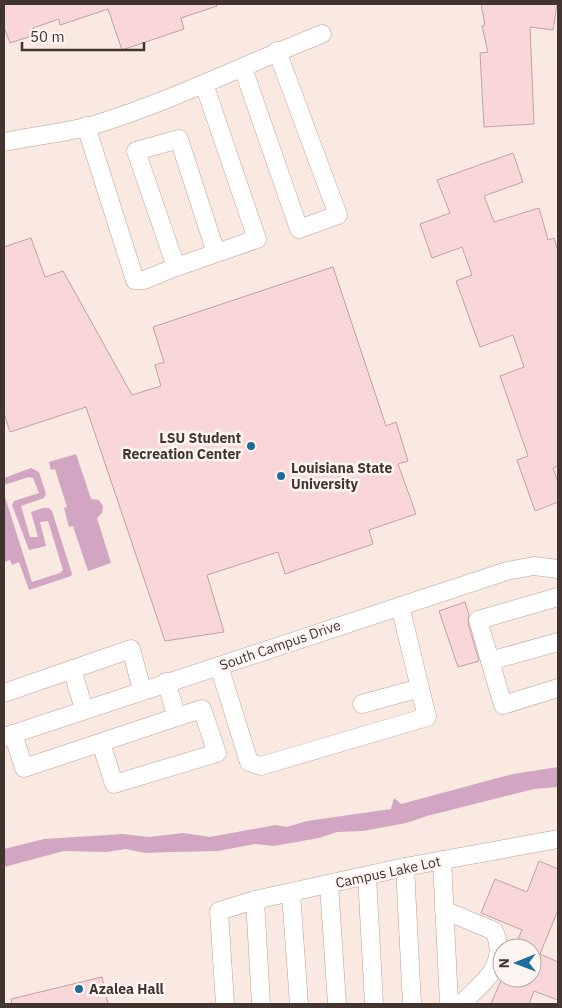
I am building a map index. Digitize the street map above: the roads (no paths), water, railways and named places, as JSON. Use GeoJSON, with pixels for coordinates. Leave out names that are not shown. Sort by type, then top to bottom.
{"type":"FeatureCollection","features":[{"type":"Feature","properties":{"kind":"street"},"geometry":{"type":"LineString","coordinates":[[4,142],[86,126],[204,84],[277,51],[322,34]]}},
{"type":"Feature","properties":{"kind":"street"},"geometry":{"type":"LineString","coordinates":[[243,68],[299,228],[338,215],[277,51]]}},
{"type":"Feature","properties":{"kind":"street"},"geometry":{"type":"LineString","coordinates":[[86,126],[135,280],[144,280],[258,239],[204,84]]}},
{"type":"Feature","properties":{"kind":"street"},"geometry":{"type":"LineString","coordinates":[[176,267],[136,151],[179,139],[216,253]]}},
{"type":"Feature","properties":{"kind":"street","name":"South Campus Drive"},"geometry":{"type":"LineString","coordinates":[[8,735],[521,567],[558,569]]}},
{"type":"Feature","properties":{"kind":"street"},"geometry":{"type":"LineString","coordinates":[[558,597],[478,620],[503,705],[558,688]]}},
{"type":"Feature","properties":{"kind":"street"},"geometry":{"type":"LineString","coordinates":[[219,666],[249,762],[261,766],[427,717],[400,606]]}},
{"type":"Feature","properties":{"kind":"street"},"geometry":{"type":"LineString","coordinates":[[490,662],[558,642]]}},
{"type":"Feature","properties":{"kind":"street"},"geometry":{"type":"LineString","coordinates":[[4,693],[131,649],[142,690]]}},
{"type":"Feature","properties":{"kind":"street"},"geometry":{"type":"LineString","coordinates":[[72,668],[84,710]]}},
{"type":"Feature","properties":{"kind":"street"},"geometry":{"type":"LineString","coordinates":[[166,682],[177,717]]}},
{"type":"Feature","properties":{"kind":"street"},"geometry":{"type":"LineString","coordinates":[[362,704],[420,688]]}},
{"type":"Feature","properties":{"kind":"street"},"geometry":{"type":"LineString","coordinates":[[8,735],[24,768],[202,709],[217,753],[114,784],[101,744]]}},
{"type":"Feature","properties":{"kind":"street","name":"Campus Lake Lot"},"geometry":{"type":"LineString","coordinates":[[225,1004],[219,911],[254,900],[405,867],[558,839]]}},
{"type":"Feature","properties":{"kind":"street"},"geometry":{"type":"LineString","coordinates":[[442,860],[449,1004]]}},
{"type":"Feature","properties":{"kind":"street"},"geometry":{"type":"LineString","coordinates":[[405,867],[412,1004]]}},
{"type":"Feature","properties":{"kind":"street"},"geometry":{"type":"LineString","coordinates":[[367,876],[374,1004]]}},
{"type":"Feature","properties":{"kind":"street"},"geometry":{"type":"LineString","coordinates":[[329,885],[337,1004]]}},
{"type":"Feature","properties":{"kind":"street"},"geometry":{"type":"LineString","coordinates":[[291,893],[299,1004]]}},
{"type":"Feature","properties":{"kind":"street"},"geometry":{"type":"LineString","coordinates":[[254,900],[261,1004]]}},
{"type":"Feature","properties":{"kind":"street"},"geometry":{"type":"LineString","coordinates":[[444,910],[494,931],[499,942],[498,959],[493,973],[461,1004]]}},
{"type":"Feature","properties":{"kind":"place","name":"LSU Student Recreation Center"},"geometry":{"type":"Point","coordinates":[251,446]}},
{"type":"Feature","properties":{"kind":"place","name":"Louisiana State University"},"geometry":{"type":"Point","coordinates":[281,476]}},
{"type":"Feature","properties":{"kind":"place","name":"Azalea Hall"},"geometry":{"type":"Point","coordinates":[79,989]}}]}
